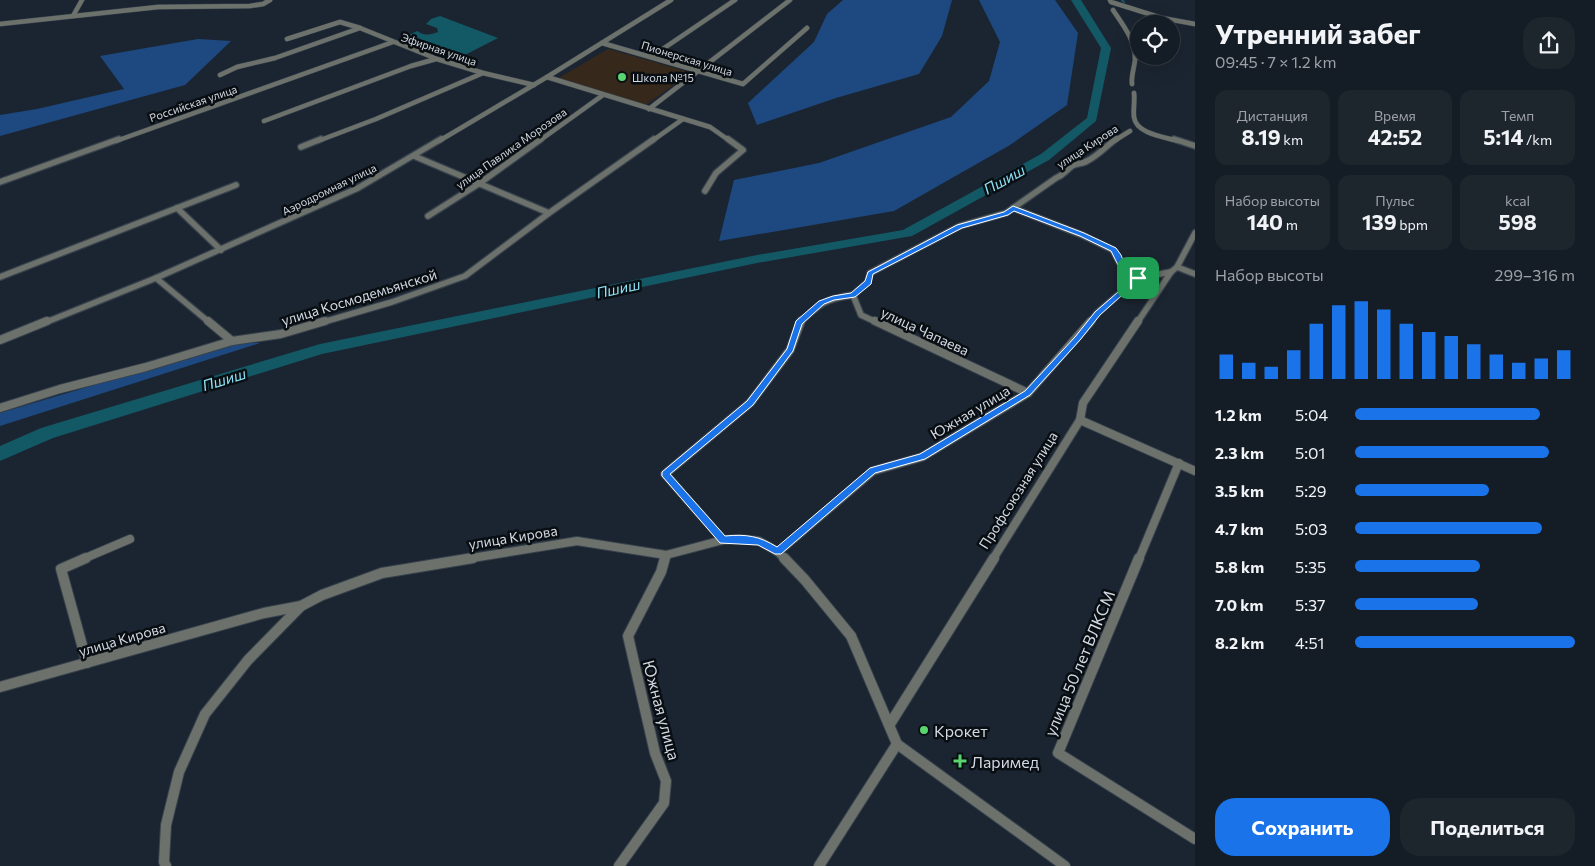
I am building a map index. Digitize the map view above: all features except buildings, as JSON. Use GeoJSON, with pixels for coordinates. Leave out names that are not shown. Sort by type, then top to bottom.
{"type":"FeatureCollection","features":[{"type":"Feature","properties":{"kind":"street"},"geometry":{"type":"LineString","coordinates":[[73,16],[82,0]]}},
{"type":"Feature","properties":{"kind":"street"},"geometry":{"type":"LineString","coordinates":[[192,6],[196,0]]}},
{"type":"Feature","properties":{"kind":"street"},"geometry":{"type":"LineString","coordinates":[[0,24],[137,7],[250,6],[263,4],[270,0]]}},
{"type":"Feature","properties":{"kind":"street","name":"Аэродромная улица"},"geometry":{"type":"LineString","coordinates":[[0,340],[156,278],[358,188],[534,85],[671,0]]}},
{"type":"Feature","properties":{"kind":"street"},"geometry":{"type":"LineString","coordinates":[[651,56],[735,0]]}},
{"type":"Feature","properties":{"kind":"street"},"geometry":{"type":"LineString","coordinates":[[649,109],[790,0]]}},
{"type":"Feature","properties":{"kind":"street"},"geometry":{"type":"LineString","coordinates":[[1110,1],[1162,18],[1195,24]]}},
{"type":"Feature","properties":{"kind":"street"},"geometry":{"type":"LineString","coordinates":[[1113,10],[1131,35],[1134,46],[1136,59],[1131,79],[1132,84]]}},
{"type":"Feature","properties":{"kind":"street","name":"Эфирная улица"},"geometry":{"type":"LineString","coordinates":[[287,39],[340,22],[360,28],[437,59],[483,73],[534,85]]}},
{"type":"Feature","properties":{"kind":"street"},"geometry":{"type":"LineString","coordinates":[[220,75],[237,67],[275,58],[360,28]]}},
{"type":"Feature","properties":{"kind":"street","name":"Пионерская улица"},"geometry":{"type":"LineString","coordinates":[[602,43],[743,84],[807,28]]}},
{"type":"Feature","properties":{"kind":"street","name":"Российская улица"},"geometry":{"type":"LineString","coordinates":[[0,182],[393,42]]}},
{"type":"Feature","properties":{"kind":"street"},"geometry":{"type":"LineString","coordinates":[[264,121],[411,66],[437,59]]}},
{"type":"Feature","properties":{"kind":"street"},"geometry":{"type":"LineString","coordinates":[[301,146],[376,119],[483,73]]}},
{"type":"Feature","properties":{"kind":"street"},"geometry":{"type":"LineString","coordinates":[[547,77],[710,127],[743,150],[716,172],[705,191]]}},
{"type":"Feature","properties":{"kind":"street","name":"улица Кирова"},"geometry":{"type":"LineString","coordinates":[[1134,93],[1136,101],[1133,120],[1136,126],[1143,130],[1195,146]]}},
{"type":"Feature","properties":{"kind":"street","name":"улица Павлика Морозова"},"geometry":{"type":"LineString","coordinates":[[428,216],[480,183],[603,95]]}},
{"type":"Feature","properties":{"kind":"street","name":"улица Космодемьянской"},"geometry":{"type":"LineString","coordinates":[[0,408],[60,389],[146,367],[232,341],[281,334],[392,302],[465,276],[549,213],[684,119]]}},
{"type":"Feature","properties":{"kind":"street","name":"улица Кирова"},"geometry":{"type":"LineString","coordinates":[[853,295],[868,282],[870,273],[960,226],[1006,214],[1056,178],[1065,175],[1072,166],[1086,162],[1105,150],[1110,143],[1130,131]]}},
{"type":"Feature","properties":{"kind":"street"},"geometry":{"type":"LineString","coordinates":[[414,156],[549,213]]}},
{"type":"Feature","properties":{"kind":"street"},"geometry":{"type":"LineString","coordinates":[[0,277],[236,184]]}},
{"type":"Feature","properties":{"kind":"street"},"geometry":{"type":"LineString","coordinates":[[177,208],[221,250]]}},
{"type":"Feature","properties":{"kind":"street"},"geometry":{"type":"LineString","coordinates":[[1013,208],[1082,235],[1113,250],[1118,255],[1124,271],[1138,278]]}},
{"type":"Feature","properties":{"kind":"street","name":"Профсоюзная улица"},"geometry":{"type":"LineString","coordinates":[[890,724],[1080,420],[1083,404],[1174,270],[1195,234]]}},
{"type":"Feature","properties":{"kind":"street"},"geometry":{"type":"LineString","coordinates":[[1028,393],[1097,314],[1138,278],[1158,272],[1174,270],[1195,274]]}},
{"type":"Feature","properties":{"kind":"street"},"geometry":{"type":"LineString","coordinates":[[156,278],[232,341]]}},
{"type":"Feature","properties":{"kind":"street"},"geometry":{"type":"LineString","coordinates":[[723,540],[665,474],[750,403],[790,350],[799,323],[822,303],[833,298],[853,295]]}},
{"type":"Feature","properties":{"kind":"street","name":"улица Чапаева"},"geometry":{"type":"LineString","coordinates":[[853,295],[861,315],[1028,393]]}},
{"type":"Feature","properties":{"kind":"street","name":"Южная улица"},"geometry":{"type":"LineString","coordinates":[[778,552],[873,470],[922,457],[1028,393]]}},
{"type":"Feature","properties":{"kind":"street"},"geometry":{"type":"LineString","coordinates":[[1080,420],[1195,471]]}},
{"type":"Feature","properties":{"kind":"street","name":"улица 50 лет ВЛКСМ"},"geometry":{"type":"LineString","coordinates":[[1179,463],[1058,753],[1195,839]]}},
{"type":"Feature","properties":{"kind":"street","name":"улица Кирова"},"geometry":{"type":"LineString","coordinates":[[0,687],[264,614],[301,606],[322,595],[382,572],[577,541],[666,555],[723,540],[739,538],[759,541],[778,552],[805,580],[851,636],[872,689],[890,724],[896,744]]}},
{"type":"Feature","properties":{"kind":"street"},"geometry":{"type":"LineString","coordinates":[[87,663],[61,569],[130,539]]}},
{"type":"Feature","properties":{"kind":"street","name":"Южная улица"},"geometry":{"type":"LineString","coordinates":[[618,866],[664,803],[666,782],[655,753],[628,636],[661,572],[666,555]]}},
{"type":"Feature","properties":{"kind":"street"},"geometry":{"type":"LineString","coordinates":[[166,866],[164,862],[166,825],[179,772],[204,714],[248,660],[301,606]]}},
{"type":"Feature","properties":{"kind":"street"},"geometry":{"type":"LineString","coordinates":[[819,866],[896,744],[1065,866]]}},
{"type":"Feature","properties":{"kind":"shaded area"},"geometry":{"type":"Polygon","coordinates":[[[843,0],[952,0],[942,36],[919,74],[836,98],[757,125],[748,103],[814,42],[827,14],[843,0]]]}},
{"type":"Feature","properties":{"kind":"shaded area"},"geometry":{"type":"Polygon","coordinates":[[[979,0],[1055,0],[1078,33],[1067,105],[1010,145],[894,211],[719,241],[734,180],[819,163],[951,117],[989,81],[1000,42],[979,0]]]}},
{"type":"Feature","properties":{"kind":"shaded area"},"geometry":{"type":"Polygon","coordinates":[[[440,16],[498,38],[459,58],[412,44],[408,38],[409,35],[417,31],[422,34],[438,32],[437,28],[426,24],[431,19],[440,16]]]}},
{"type":"Feature","properties":{"kind":"shaded area"},"geometry":{"type":"Polygon","coordinates":[[[198,39],[231,41],[185,85],[0,136],[0,115],[37,109],[124,89],[100,56],[198,39]]]}},
{"type":"Feature","properties":{"kind":"shaded area","name":"Школа №15"},"geometry":{"type":"Polygon","coordinates":[[[608,49],[690,73],[643,107],[557,79],[608,49]]]}},
{"type":"Feature","properties":{"kind":"shaded area"},"geometry":{"type":"Polygon","coordinates":[[[235,343],[260,343],[0,426],[0,413],[235,343]]]}},
{"type":"Feature","properties":{"kind":"waterway","name":"Пшиш"},"geometry":{"type":"LineString","coordinates":[[0,454],[47,433],[320,349],[757,259],[907,233],[1045,157],[1092,119],[1106,48],[1076,0]]}},
{"type":"Feature","properties":{"kind":"place","name":"Школа №15"},"geometry":{"type":"Point","coordinates":[622,77]}},
{"type":"Feature","properties":{"kind":"place","name":"Крокет"},"geometry":{"type":"Point","coordinates":[924,730]}},
{"type":"Feature","properties":{"kind":"place","name":"Ларимед"},"geometry":{"type":"Point","coordinates":[960,761]}},
{"type":"Feature","properties":{"kind":"route"},"geometry":{"type":"LineString","coordinates":[[1013,208],[1082,235],[1113,250],[1118,255],[1124,271],[1138,278],[1097,314],[1028,393],[922,457],[873,470],[778,552],[759,541],[739,538],[723,540],[665,474],[750,403],[790,350],[799,323],[822,303],[833,298],[853,295],[868,282],[870,273],[920,249],[960,226],[1006,214],[1013,208]]}}]}
